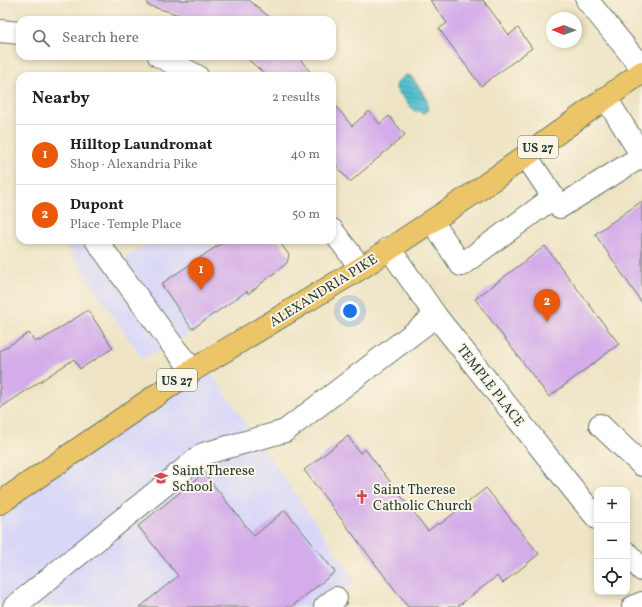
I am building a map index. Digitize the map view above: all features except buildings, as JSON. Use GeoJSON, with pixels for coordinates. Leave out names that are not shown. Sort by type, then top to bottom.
{"type":"FeatureCollection","features":[{"type":"Feature","properties":{"kind":"main road","name":"ALEXANDRIA PIKE"},"geometry":{"type":"LineString","coordinates":[[0,503],[192,370],[361,268],[477,191],[642,72]]}},
{"type":"Feature","properties":{"kind":"street"},"geometry":{"type":"LineString","coordinates":[[587,0],[642,68]]}},
{"type":"Feature","properties":{"kind":"street"},"geometry":{"type":"LineString","coordinates":[[0,31],[16,33]]}},
{"type":"Feature","properties":{"kind":"street"},"geometry":{"type":"LineString","coordinates":[[167,60],[190,72]]}},
{"type":"Feature","properties":{"kind":"street"},"geometry":{"type":"LineString","coordinates":[[526,156],[560,207],[642,156],[606,98]]}},
{"type":"Feature","properties":{"kind":"street"},"geometry":{"type":"LineString","coordinates":[[432,221],[461,265],[554,197]]}},
{"type":"Feature","properties":{"kind":"street"},"geometry":{"type":"LineString","coordinates":[[336,235],[361,268]]}},
{"type":"Feature","properties":{"kind":"street"},"geometry":{"type":"LineString","coordinates":[[99,244],[192,370]]}},
{"type":"Feature","properties":{"kind":"street","name":"TEMPLE PLACE"},"geometry":{"type":"LineString","coordinates":[[389,248],[436,316],[594,515]]}},
{"type":"Feature","properties":{"kind":"street"},"geometry":{"type":"LineString","coordinates":[[14,607],[203,454],[285,431],[436,316]]}},
{"type":"Feature","properties":{"kind":"street"},"geometry":{"type":"LineString","coordinates":[[600,425],[642,465]]}},
{"type":"Feature","properties":{"kind":"street"},"geometry":{"type":"LineString","coordinates":[[630,556],[642,570]]}},
{"type":"Feature","properties":{"kind":"street"},"geometry":{"type":"LineString","coordinates":[[633,607],[642,603]]}},
{"type":"Feature","properties":{"kind":"shaded area"},"geometry":{"type":"Polygon","coordinates":[[[65,244],[107,244],[121,260],[147,244],[211,244],[247,296],[183,338],[142,359],[65,244]]]}},
{"type":"Feature","properties":{"kind":"shaded area","name":"Saint Therese School"},"geometry":{"type":"Polygon","coordinates":[[[204,363],[356,581],[324,607],[0,607],[0,503],[204,363]]]}},
{"type":"Feature","properties":{"kind":"water"},"geometry":{"type":"Polygon","coordinates":[[[406,75],[411,76],[427,99],[427,106],[429,110],[422,114],[421,111],[414,111],[396,89],[396,83],[406,75]]]}},
{"type":"Feature","properties":{"kind":"place","name":"Hilltop Laundromat"},"geometry":{"type":"Point","coordinates":[201,290]}},
{"type":"Feature","properties":{"kind":"place","name":"Dupont"},"geometry":{"type":"Point","coordinates":[547,322]}},
{"type":"Feature","properties":{"kind":"place","name":"Saint Therese School"},"geometry":{"type":"Point","coordinates":[161,478]}},
{"type":"Feature","properties":{"kind":"place","name":"Saint Therese Catholic Church"},"geometry":{"type":"Point","coordinates":[362,497]}}]}
